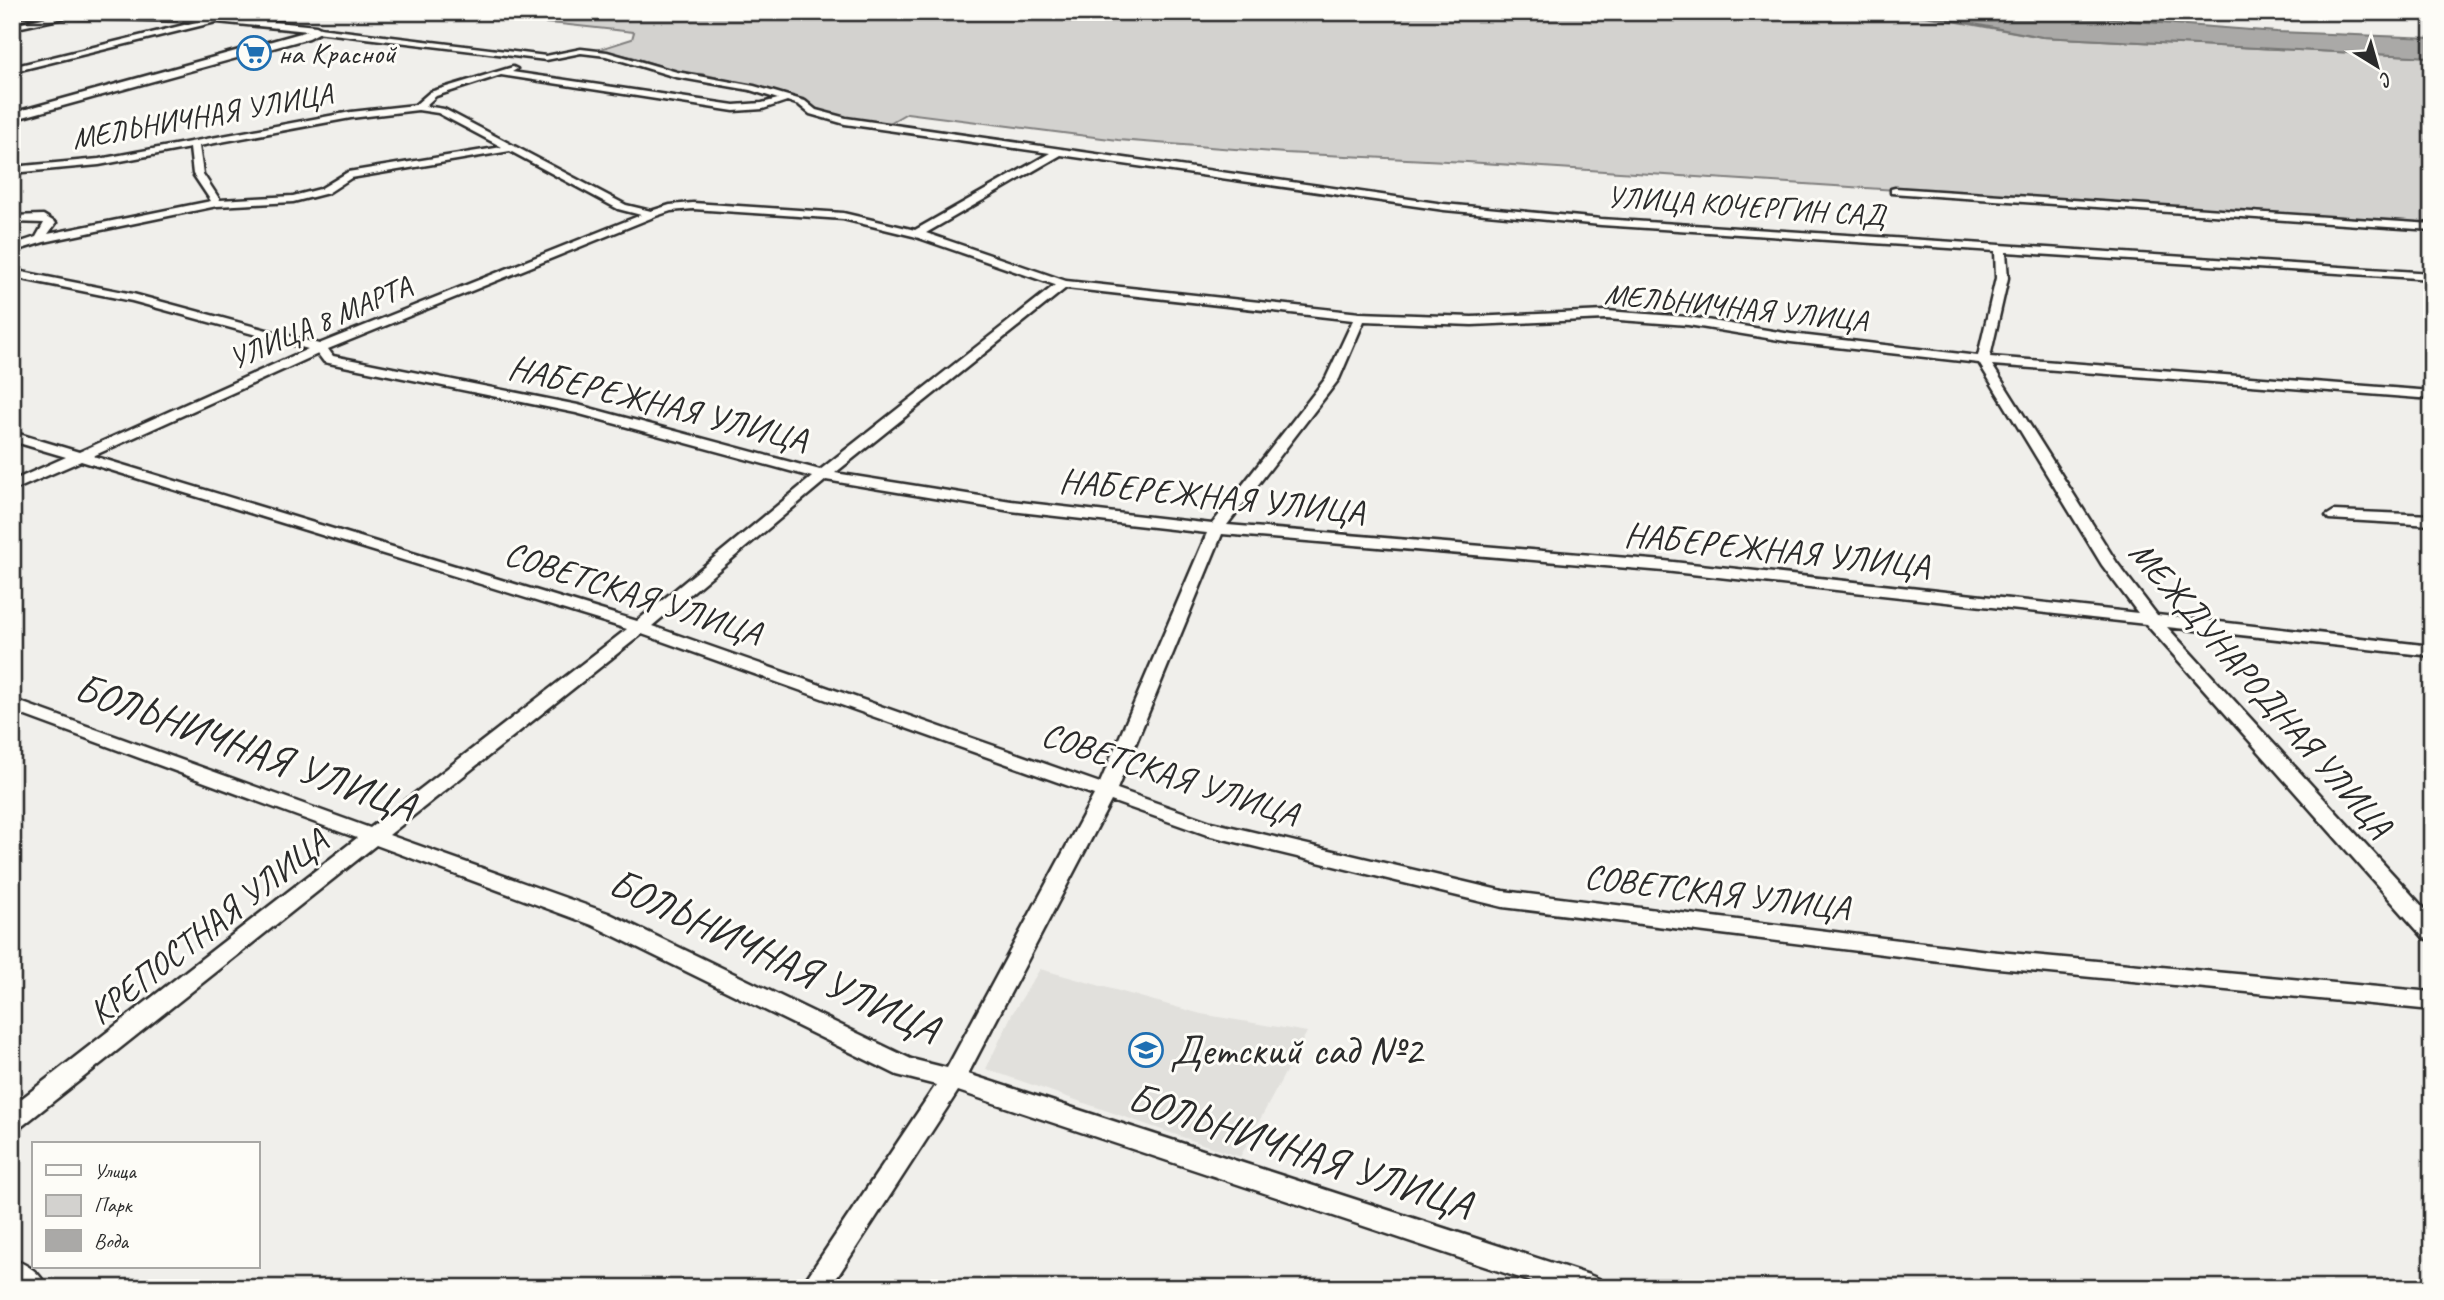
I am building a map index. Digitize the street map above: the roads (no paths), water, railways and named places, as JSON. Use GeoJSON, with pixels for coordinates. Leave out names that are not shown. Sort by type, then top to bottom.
{"type":"FeatureCollection","features":[{"type":"Feature","properties":{"kind":"street"},"geometry":{"type":"LineString","coordinates":[[19,13],[279,23],[546,58]]}},
{"type":"Feature","properties":{"kind":"street"},"geometry":{"type":"LineString","coordinates":[[12,27],[65,15]]}},
{"type":"Feature","properties":{"kind":"street"},"geometry":{"type":"LineString","coordinates":[[12,70],[217,19]]}},
{"type":"Feature","properties":{"kind":"street"},"geometry":{"type":"LineString","coordinates":[[12,117],[319,30]]}},
{"type":"Feature","properties":{"kind":"street","name":"УЛИЦА КОЧЕРГИН САД"},"geometry":{"type":"LineString","coordinates":[[546,58],[581,51],[607,54],[676,74],[751,88],[802,103],[813,112],[845,121],[1444,207],[1601,222],[2432,276]]}},
{"type":"Feature","properties":{"kind":"street"},"geometry":{"type":"LineString","coordinates":[[418,107],[433,94],[546,58]]}},
{"type":"Feature","properties":{"kind":"street"},"geometry":{"type":"LineString","coordinates":[[501,73],[734,108],[763,106],[786,99]]}},
{"type":"Feature","properties":{"kind":"street","name":"МЕЛЬНИЧНАЯ УЛИЦА"},"geometry":{"type":"LineString","coordinates":[[12,170],[99,162],[351,115],[418,107],[441,111],[622,207],[652,214],[670,208],[693,206],[843,216],[917,234],[1064,284],[1360,317],[1472,321],[1606,315],[1688,321],[1791,338],[1983,360],[2432,395]]}},
{"type":"Feature","properties":{"kind":"street"},"geometry":{"type":"LineString","coordinates":[[194,145],[198,174],[217,203]]}},
{"type":"Feature","properties":{"kind":"street"},"geometry":{"type":"LineString","coordinates":[[12,249],[41,239],[217,203],[293,198],[324,191],[348,175],[513,148]]}},
{"type":"Feature","properties":{"kind":"street"},"geometry":{"type":"LineString","coordinates":[[917,234],[1061,151]]}},
{"type":"Feature","properties":{"kind":"street"},"geometry":{"type":"LineString","coordinates":[[1895,191],[2432,227]]}},
{"type":"Feature","properties":{"kind":"street","name":"УЛИЦА 8 МАРТА"},"geometry":{"type":"LineString","coordinates":[[12,487],[320,348],[652,214]]}},
{"type":"Feature","properties":{"kind":"street"},"geometry":{"type":"LineString","coordinates":[[12,219],[43,218],[51,223],[46,227],[41,239]]}},
{"type":"Feature","properties":{"kind":"street"},"geometry":{"type":"LineString","coordinates":[[1983,360],[2002,278],[2000,247]]}},
{"type":"Feature","properties":{"kind":"street","name":"НАБЕРЕЖНАЯ УЛИЦА"},"geometry":{"type":"LineString","coordinates":[[12,273],[133,298],[320,348],[329,359],[578,409],[823,475],[1011,506],[1216,529],[1664,566],[2432,651]]}},
{"type":"Feature","properties":{"kind":"street","name":"КРЕПОСТНАЯ УЛИЦА"},"geometry":{"type":"LineString","coordinates":[[12,1120],[375,838],[640,627],[823,475],[1064,284]]}},
{"type":"Feature","properties":{"kind":"street"},"geometry":{"type":"LineString","coordinates":[[814,1288],[953,1079],[1106,792],[1216,529],[1332,379],[1360,317]]}},
{"type":"Feature","properties":{"kind":"street","name":"МЕЖДУНАРОДНАЯ УЛИЦА"},"geometry":{"type":"LineString","coordinates":[[1983,360],[2110,565],[2152,621],[2432,932]]}},
{"type":"Feature","properties":{"kind":"street","name":"СОВЕТСКАЯ УЛИЦА"},"geometry":{"type":"LineString","coordinates":[[12,436],[640,627],[1207,828],[1503,899],[1988,959],[2432,1001]]}},
{"type":"Feature","properties":{"kind":"street"},"geometry":{"type":"LineString","coordinates":[[2334,516],[2432,520]]}},
{"type":"Feature","properties":{"kind":"street","name":"БОЛЬНИЧНАЯ УЛИЦА"},"geometry":{"type":"LineString","coordinates":[[12,705],[600,919],[906,1068],[953,1079],[1589,1288]]}},
{"type":"Feature","properties":{"kind":"street"},"geometry":{"type":"LineString","coordinates":[[12,1275],[29,1288]]}},
{"type":"Feature","properties":{"kind":"water"},"geometry":{"type":"Polygon","coordinates":[[[1911,12],[2070,12],[2134,21],[2277,32],[2432,38],[2432,57],[2042,37],[1911,12]]]}},
{"type":"Feature","properties":{"kind":"water"},"geometry":{"type":"Polygon","coordinates":[[[2305,12],[2432,14],[2432,21],[2305,12]]]}},
{"type":"Feature","properties":{"kind":"place","name":"на Красной"},"geometry":{"type":"Point","coordinates":[254,53]}},
{"type":"Feature","properties":{"kind":"place","name":"Детский сад №2"},"geometry":{"type":"Point","coordinates":[1146,1050]}}]}
